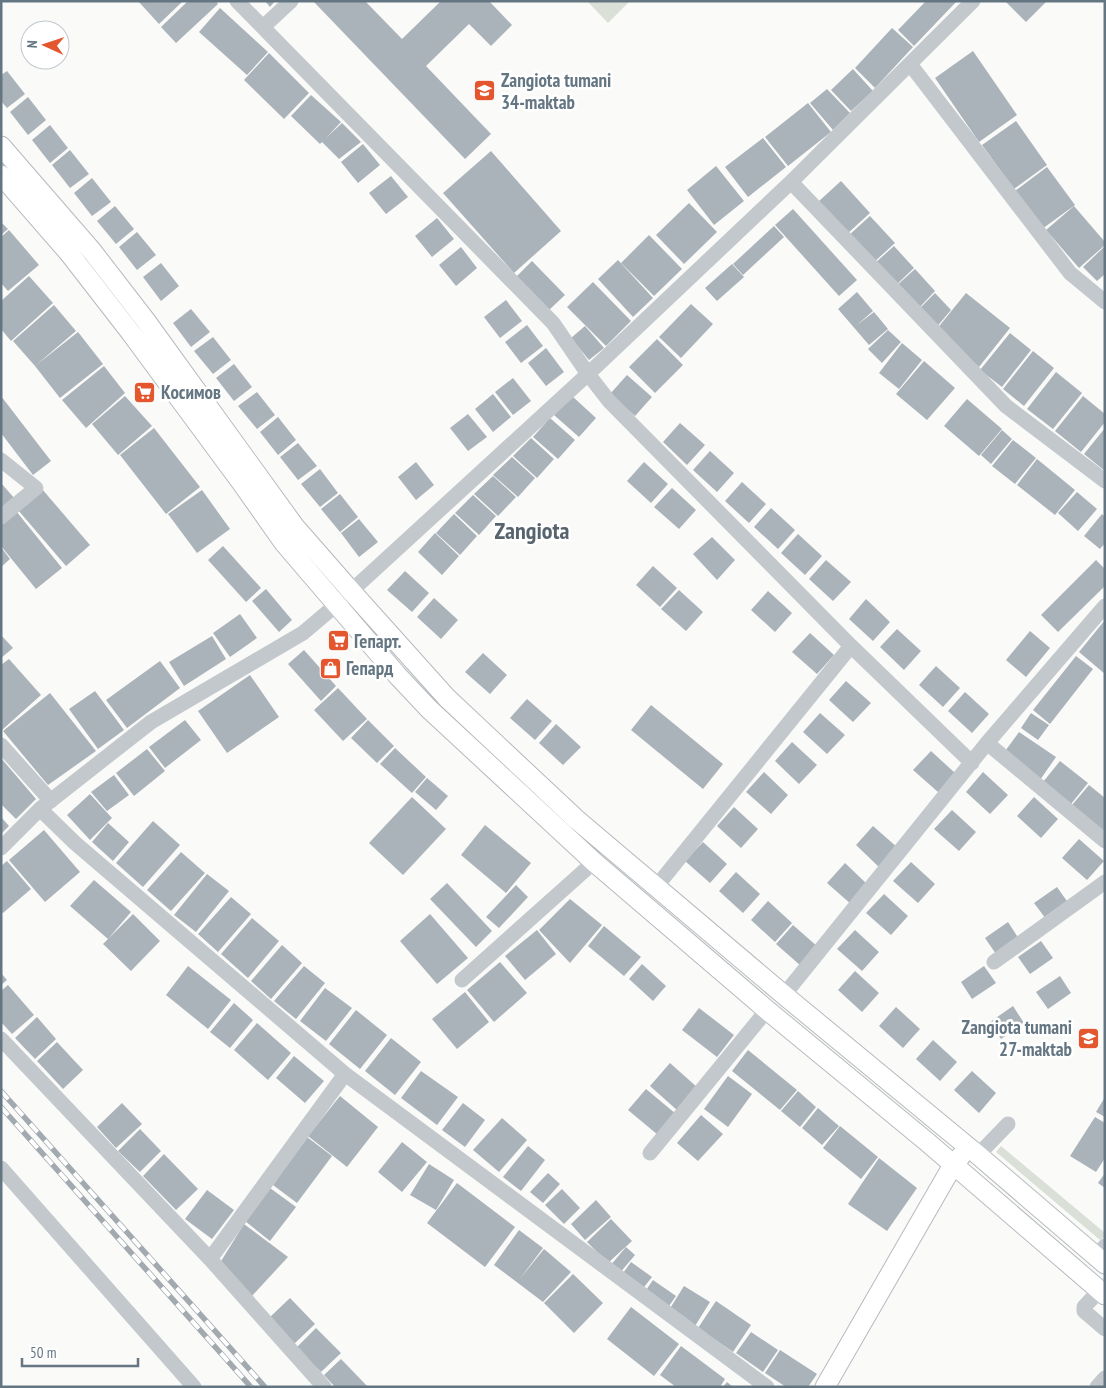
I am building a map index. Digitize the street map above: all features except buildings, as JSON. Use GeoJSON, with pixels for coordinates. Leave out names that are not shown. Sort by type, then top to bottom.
{"type":"FeatureCollection","features":[{"type":"Feature","properties":{"kind":"main road"},"geometry":{"type":"LineString","coordinates":[[1,146],[92,250],[146,321],[295,527],[413,662],[482,732],[576,819],[656,887],[784,995],[1102,1256]]}},
{"type":"Feature","properties":{"kind":"main road"},"geometry":{"type":"LineString","coordinates":[[1,175],[97,290],[241,482],[284,543],[336,605],[429,709],[594,862],[1102,1293]]}},
{"type":"Feature","properties":{"kind":"main road"},"geometry":{"type":"LineString","coordinates":[[826,1387],[953,1165],[973,1151]]}},
{"type":"Feature","properties":{"kind":"street"},"geometry":{"type":"LineString","coordinates":[[237,1],[553,323],[588,374],[616,408],[851,646],[972,763]]}},
{"type":"Feature","properties":{"kind":"street"},"geometry":{"type":"LineString","coordinates":[[263,27],[291,1]]}},
{"type":"Feature","properties":{"kind":"street"},"geometry":{"type":"LineString","coordinates":[[1,848],[45,805],[151,722],[303,633],[336,605],[588,374],[791,182],[973,1]]}},
{"type":"Feature","properties":{"kind":"street"},"geometry":{"type":"LineString","coordinates":[[910,64],[1070,273],[1105,302]]}},
{"type":"Feature","properties":{"kind":"street"},"geometry":{"type":"LineString","coordinates":[[791,182],[1006,406],[1105,481]]}},
{"type":"Feature","properties":{"kind":"street"},"geometry":{"type":"LineString","coordinates":[[1,460],[36,488],[1,517]]}},
{"type":"Feature","properties":{"kind":"street"},"geometry":{"type":"LineString","coordinates":[[784,995],[987,742],[1105,606]]}},
{"type":"Feature","properties":{"kind":"street"},"geometry":{"type":"LineString","coordinates":[[656,887],[851,646]]}},
{"type":"Feature","properties":{"kind":"street"},"geometry":{"type":"LineString","coordinates":[[987,742],[1105,841]]}},
{"type":"Feature","properties":{"kind":"street"},"geometry":{"type":"LineString","coordinates":[[1,745],[75,843],[345,1074],[767,1387]]}},
{"type":"Feature","properties":{"kind":"street"},"geometry":{"type":"LineString","coordinates":[[462,980],[594,862]]}},
{"type":"Feature","properties":{"kind":"street"},"geometry":{"type":"LineString","coordinates":[[994,962],[1105,882]]}},
{"type":"Feature","properties":{"kind":"street"},"geometry":{"type":"LineString","coordinates":[[650,1153],[767,1010]]}},
{"type":"Feature","properties":{"kind":"street"},"geometry":{"type":"LineString","coordinates":[[1,1040],[210,1259],[324,1387]]}},
{"type":"Feature","properties":{"kind":"street"},"geometry":{"type":"LineString","coordinates":[[210,1259],[345,1074]]}},
{"type":"Feature","properties":{"kind":"street"},"geometry":{"type":"LineString","coordinates":[[973,1151],[1008,1124]]}},
{"type":"Feature","properties":{"kind":"street"},"geometry":{"type":"LineString","coordinates":[[1,1168],[194,1387]]}},
{"type":"Feature","properties":{"kind":"street"},"geometry":{"type":"LineString","coordinates":[[1102,1293],[1084,1312],[1105,1329]]}},
{"type":"Feature","properties":{"kind":"street"},"geometry":{"type":"LineString","coordinates":[[1097,1387],[1105,1378]]}},
{"type":"Feature","properties":{"kind":"shaded area"},"geometry":{"type":"Polygon","coordinates":[[[587,1],[630,1],[608,23],[587,1]]]}},
{"type":"Feature","properties":{"kind":"shaded area"},"geometry":{"type":"Polygon","coordinates":[[[1001,1146],[1105,1233],[1105,1237],[1100,1240],[996,1152],[1001,1146]]]}},
{"type":"Feature","properties":{"kind":"railway"},"geometry":{"type":"LineString","coordinates":[[1,1091],[265,1387]]}},
{"type":"Feature","properties":{"kind":"railway"},"geometry":{"type":"LineString","coordinates":[[1,1107],[251,1387]]}},
{"type":"Feature","properties":{"kind":"place","name":"Zangiota tumani 34-maktab"},"geometry":{"type":"Point","coordinates":[485,91]}},
{"type":"Feature","properties":{"kind":"place","name":"Косимов"},"geometry":{"type":"Point","coordinates":[145,392]}},
{"type":"Feature","properties":{"kind":"place","name":"Гепарт."},"geometry":{"type":"Point","coordinates":[338,641]}},
{"type":"Feature","properties":{"kind":"place","name":"Гепард"},"geometry":{"type":"Point","coordinates":[330,668]}},
{"type":"Feature","properties":{"kind":"place","name":"Zangiota tumani 27-maktab"},"geometry":{"type":"Point","coordinates":[1088,1038]}},
{"type":"Feature","properties":{"kind":"district","name":"Zangiota"},"geometry":{"type":"Point","coordinates":[532,531]}}]}
